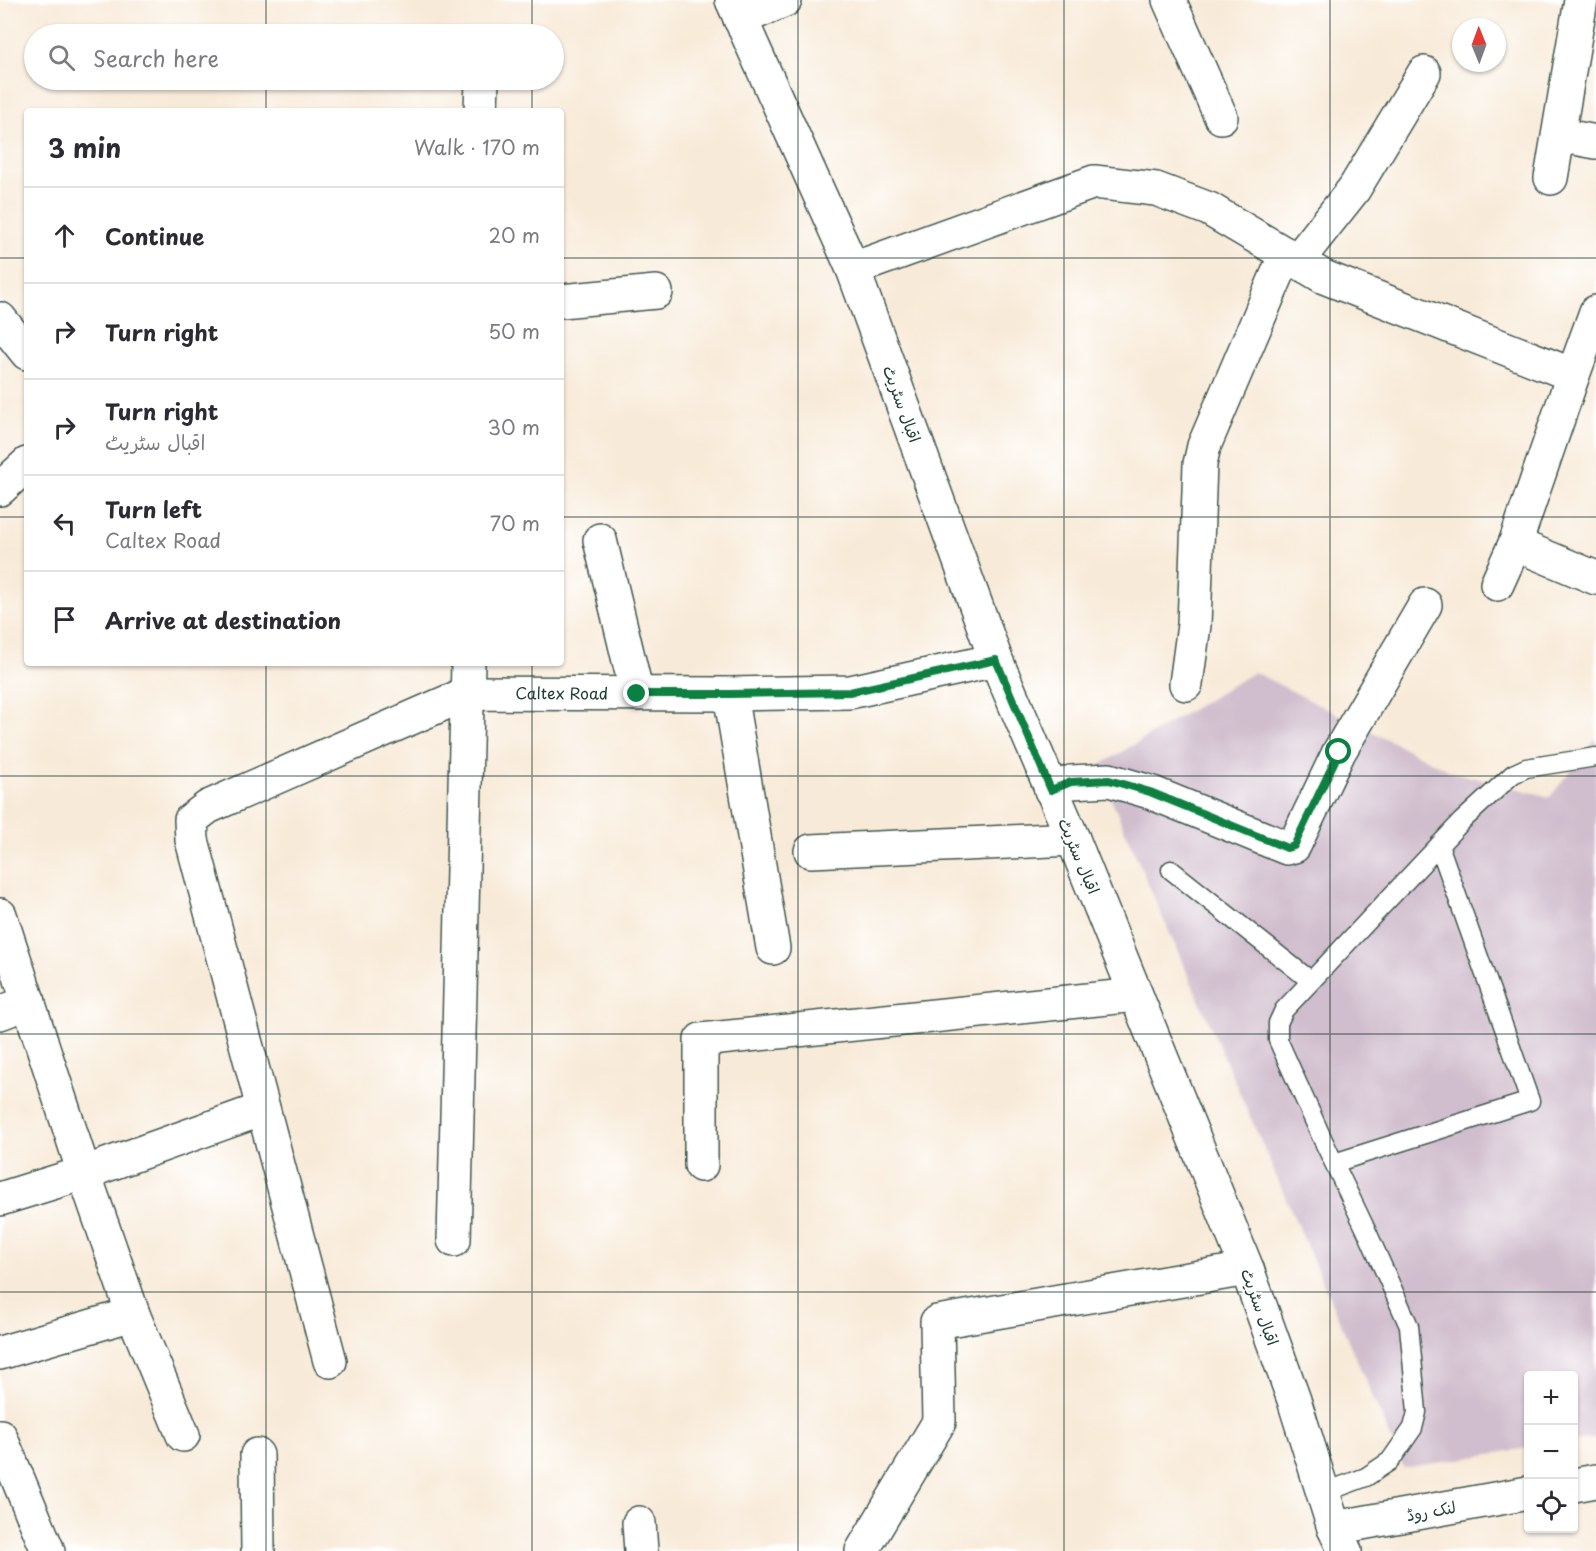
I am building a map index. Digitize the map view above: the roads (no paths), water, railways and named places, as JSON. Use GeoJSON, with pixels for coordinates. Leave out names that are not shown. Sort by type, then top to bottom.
{"type":"FeatureCollection","features":[{"type":"Feature","properties":{"kind":"street"},"geometry":{"type":"LineString","coordinates":[[736,10],[785,0]]}},
{"type":"Feature","properties":{"kind":"street"},"geometry":{"type":"LineString","coordinates":[[1169,0],[1221,117]]}},
{"type":"Feature","properties":{"kind":"street"},"geometry":{"type":"LineString","coordinates":[[1551,178],[1581,0]]}},
{"type":"Feature","properties":{"kind":"street","name":"اقبال سٹریٹ"},"geometry":{"type":"LineString","coordinates":[[736,10],[853,269],[996,660],[1073,839],[1247,1269],[1294,1400],[1340,1540]]}},
{"type":"Feature","properties":{"kind":"street"},"geometry":{"type":"LineString","coordinates":[[1186,684],[1194,625],[1199,476],[1204,446],[1292,258],[1354,189],[1424,73]]}},
{"type":"Feature","properties":{"kind":"street"},"geometry":{"type":"LineString","coordinates":[[481,108],[482,90]]}},
{"type":"Feature","properties":{"kind":"street"},"geometry":{"type":"LineString","coordinates":[[1559,135],[1596,142]]}},
{"type":"Feature","properties":{"kind":"street"},"geometry":{"type":"LineString","coordinates":[[853,269],[1094,182],[1156,189],[1209,209],[1324,277],[1573,375]]}},
{"type":"Feature","properties":{"kind":"street"},"geometry":{"type":"LineString","coordinates":[[564,301],[656,292]]}},
{"type":"Feature","properties":{"kind":"street"},"geometry":{"type":"LineString","coordinates":[[1497,584],[1515,544],[1596,312]]}},
{"type":"Feature","properties":{"kind":"street"},"geometry":{"type":"LineString","coordinates":[[0,319],[24,349]]}},
{"type":"Feature","properties":{"kind":"street"},"geometry":{"type":"LineString","coordinates":[[0,489],[24,467]]}},
{"type":"Feature","properties":{"kind":"street"},"geometry":{"type":"LineString","coordinates":[[600,540],[637,694]]}},
{"type":"Feature","properties":{"kind":"street"},"geometry":{"type":"LineString","coordinates":[[1515,544],[1596,578]]}},
{"type":"Feature","properties":{"kind":"street"},"geometry":{"type":"LineString","coordinates":[[1051,790],[1071,782],[1109,780],[1150,792],[1287,848],[1294,846],[1339,752],[1425,605]]}},
{"type":"Feature","properties":{"kind":"street","name":"Caltex Road"},"geometry":{"type":"LineString","coordinates":[[263,1109],[192,840],[191,820],[208,807],[468,678],[637,694],[850,692],[996,660]]}},
{"type":"Feature","properties":{"kind":"street"},"geometry":{"type":"LineString","coordinates":[[454,1240],[468,678]]}},
{"type":"Feature","properties":{"kind":"street"},"geometry":{"type":"LineString","coordinates":[[730,694],[773,948]]}},
{"type":"Feature","properties":{"kind":"street"},"geometry":{"type":"LineString","coordinates":[[811,851],[1073,839]]}},
{"type":"Feature","properties":{"kind":"street"},"geometry":{"type":"LineString","coordinates":[[0,915],[15,1007],[84,1173],[132,1314],[183,1435]]}},
{"type":"Feature","properties":{"kind":"street"},"geometry":{"type":"LineString","coordinates":[[701,1165],[701,1040],[1136,995]]}},
{"type":"Feature","properties":{"kind":"street"},"geometry":{"type":"LineString","coordinates":[[0,1199],[84,1173],[263,1109],[330,1361]]}},
{"type":"Feature","properties":{"kind":"street"},"geometry":{"type":"LineString","coordinates":[[862,1551],[939,1422],[937,1322],[1247,1269]]}},
{"type":"Feature","properties":{"kind":"street"},"geometry":{"type":"LineString","coordinates":[[0,1353],[132,1314]]}},
{"type":"Feature","properties":{"kind":"street"},"geometry":{"type":"LineString","coordinates":[[0,1436],[48,1551]]}},
{"type":"Feature","properties":{"kind":"street"},"geometry":{"type":"LineString","coordinates":[[257,1455],[258,1551]]}},
{"type":"Feature","properties":{"kind":"street"},"geometry":{"type":"LineString","coordinates":[[1578,1484],[1596,1481]]}},
{"type":"Feature","properties":{"kind":"street","name":"لنک روڈ"},"geometry":{"type":"LineString","coordinates":[[1340,1540],[1524,1494]]}},
{"type":"Feature","properties":{"kind":"lane"},"geometry":{"type":"LineString","coordinates":[[1323,1493],[1366,1477],[1390,1461],[1413,1428],[1417,1412],[1409,1326],[1278,1040],[1278,1023],[1284,1010],[1439,845],[1513,774],[1526,768],[1596,757]]}},
{"type":"Feature","properties":{"kind":"lane"},"geometry":{"type":"LineString","coordinates":[[1334,1163],[1530,1101],[1439,845]]}},
{"type":"Feature","properties":{"kind":"lane"},"geometry":{"type":"LineString","coordinates":[[1171,870],[1311,981]]}}]}
